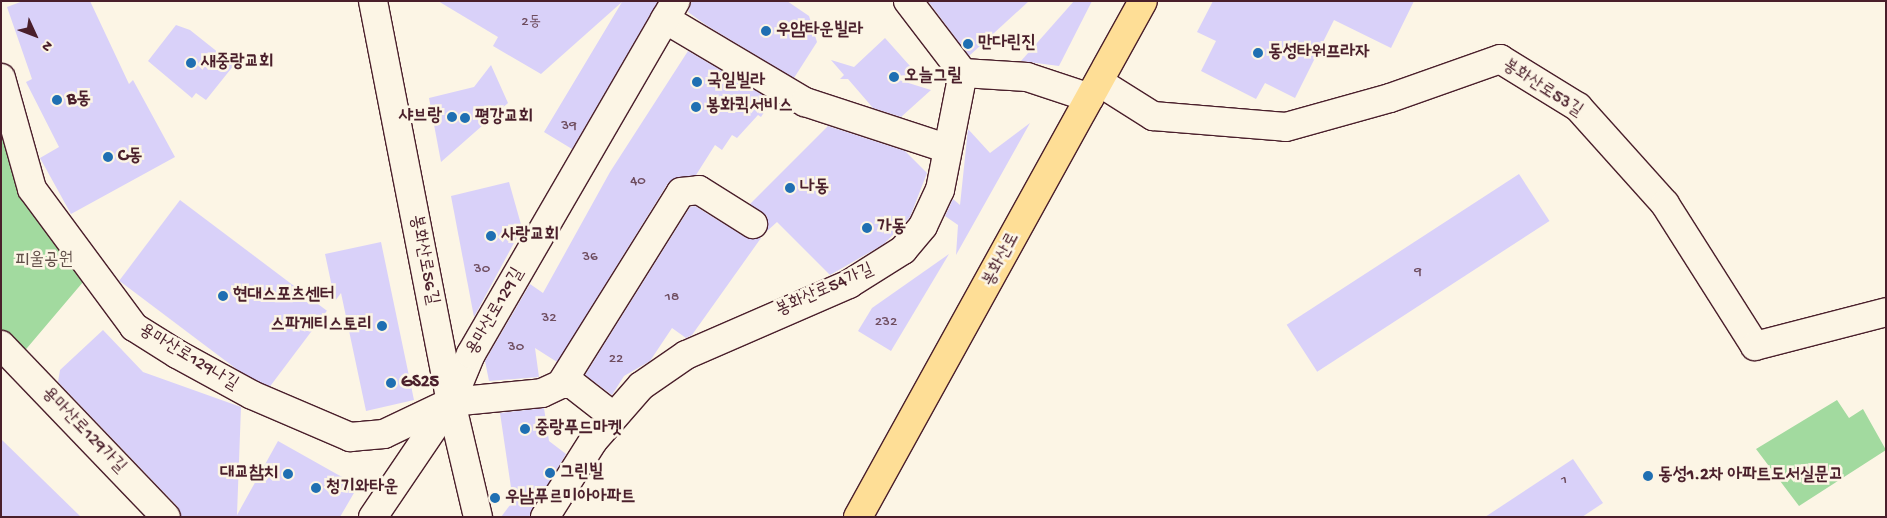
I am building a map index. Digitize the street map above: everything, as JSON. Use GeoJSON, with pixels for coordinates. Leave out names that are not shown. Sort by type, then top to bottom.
{"type":"FeatureCollection","features":[{"type":"Feature","properties":{"kind":"main road","name":"봉화산로"},"geometry":{"type":"LineString","coordinates":[[858,517],[1143,1]]}},
{"type":"Feature","properties":{"kind":"street","name":"봉화산로56길"},"geometry":{"type":"LineString","coordinates":[[373,1],[450,402],[478,517]]}},
{"type":"Feature","properties":{"kind":"street"},"geometry":{"type":"LineString","coordinates":[[908,1],[963,73],[1027,77],[1094,90]]}},
{"type":"Feature","properties":{"kind":"street","name":"용마산로129길"},"geometry":{"type":"LineString","coordinates":[[373,517],[450,402],[471,354],[671,10]]}},
{"type":"Feature","properties":{"kind":"street"},"geometry":{"type":"LineString","coordinates":[[671,10],[805,102],[946,148]]}},
{"type":"Feature","properties":{"kind":"street","name":"봉화산로53길"},"geometry":{"type":"LineString","coordinates":[[1094,90],[1153,116],[1286,127],[1390,98],[1500,59],[1578,107],[1658,196],[1755,346],[1886,312]]}},
{"type":"Feature","properties":{"kind":"street","name":"봉화산로54가길"},"geometry":{"type":"LineString","coordinates":[[546,517],[613,416],[641,386],[686,355],[849,284],[903,250],[923,226],[940,190],[946,148],[963,73]]}},
{"type":"Feature","properties":{"kind":"street","name":"용마산로129나길"},"geometry":{"type":"LineString","coordinates":[[1,78],[32,189],[134,327],[252,395],[350,437],[384,434],[450,402]]}},
{"type":"Feature","properties":{"kind":"street"},"geometry":{"type":"LineString","coordinates":[[561,384],[681,192],[699,190],[753,224]]}},
{"type":"Feature","properties":{"kind":"street","name":"용마산로129가길"},"geometry":{"type":"LineString","coordinates":[[1,345],[166,517]]}},
{"type":"Feature","properties":{"kind":"street"},"geometry":{"type":"LineString","coordinates":[[450,402],[542,393],[561,384],[572,384],[613,416]]}},
{"type":"Feature","properties":{"kind":"green space","name":"피울공원"},"geometry":{"type":"Polygon","coordinates":[[[1,78],[35,181],[100,262],[16,361],[1,345],[1,78]]]}},
{"type":"Feature","properties":{"kind":"green space"},"geometry":{"type":"Polygon","coordinates":[[[1837,400],[1849,418],[1863,409],[1886,450],[1799,506],[1756,449],[1837,400]]]}},
{"type":"Feature","properties":{"kind":"building"},"geometry":{"type":"Polygon","coordinates":[[[23,1],[90,1],[129,84],[133,80],[175,157],[71,214],[40,158],[59,147],[26,82],[32,79],[7,7],[23,1]]]}},
{"type":"Feature","properties":{"kind":"building"},"geometry":{"type":"Polygon","coordinates":[[[438,1],[658,1],[572,149],[544,132],[622,2],[541,74],[493,46],[498,37],[438,1]]]}},
{"type":"Feature","properties":{"kind":"building","name":"우암타운빌라"},"geometry":{"type":"Polygon","coordinates":[[[692,1],[787,1],[809,16],[817,42],[794,78],[706,25],[688,12],[692,1]]]}},
{"type":"Feature","properties":{"kind":"building"},"geometry":{"type":"Polygon","coordinates":[[[928,1],[1029,1],[969,56],[928,1]]]}},
{"type":"Feature","properties":{"kind":"building"},"geometry":{"type":"Polygon","coordinates":[[[1074,1],[1092,1],[1059,66],[1021,61],[1074,1]]]}},
{"type":"Feature","properties":{"kind":"building","name":"동성타워프라자"},"geometry":{"type":"Polygon","coordinates":[[[1213,1],[1414,1],[1391,48],[1334,20],[1295,98],[1265,83],[1256,99],[1201,71],[1216,41],[1197,32],[1213,1]]]}},
{"type":"Feature","properties":{"kind":"building","name":"새중랑교회"},"geometry":{"type":"Polygon","coordinates":[[[176,25],[190,30],[234,65],[206,100],[196,93],[192,98],[148,61],[176,25]]]}},
{"type":"Feature","properties":{"kind":"building"},"geometry":{"type":"Polygon","coordinates":[[[885,38],[918,75],[886,76],[931,90],[901,117],[873,108],[848,79],[840,79],[844,75],[831,60],[854,67],[885,38]]]}},
{"type":"Feature","properties":{"kind":"building"},"geometry":{"type":"Polygon","coordinates":[[[688,51],[772,100],[761,117],[758,115],[737,138],[732,135],[722,150],[715,145],[696,175],[668,183],[557,362],[535,348],[539,377],[489,381],[485,361],[530,284],[543,293],[610,172],[688,51]]]}},
{"type":"Feature","properties":{"kind":"building"},"geometry":{"type":"Polygon","coordinates":[[[491,65],[508,103],[441,162],[429,98],[474,87],[491,65]]]}},
{"type":"Feature","properties":{"kind":"building"},"geometry":{"type":"Polygon","coordinates":[[[1030,123],[956,255],[958,225],[945,216],[953,199],[960,205],[968,129],[990,153],[1030,123]]]}},
{"type":"Feature","properties":{"kind":"building"},"geometry":{"type":"Polygon","coordinates":[[[828,126],[905,151],[927,173],[910,217],[884,244],[830,275],[777,222],[766,232],[767,216],[750,204],[828,126]]]}},
{"type":"Feature","properties":{"kind":"building"},"geometry":{"type":"Polygon","coordinates":[[[1519,174],[1549,221],[1317,372],[1287,325],[1519,174]]]}},
{"type":"Feature","properties":{"kind":"building"},"geometry":{"type":"Polygon","coordinates":[[[509,182],[522,228],[474,317],[451,196],[509,182]]]}},
{"type":"Feature","properties":{"kind":"building","name":"현대스포츠센터"},"geometry":{"type":"Polygon","coordinates":[[[180,200],[327,311],[266,391],[119,281],[180,200]]]}},
{"type":"Feature","properties":{"kind":"building"},"geometry":{"type":"Polygon","coordinates":[[[695,206],[745,237],[761,238],[692,335],[686,338],[672,328],[650,361],[624,376],[612,395],[585,375],[690,207],[695,206]]]}},
{"type":"Feature","properties":{"kind":"building"},"geometry":{"type":"Polygon","coordinates":[[[381,242],[414,400],[366,411],[341,293],[335,301],[325,254],[381,242]]]}},
{"type":"Feature","properties":{"kind":"building"},"geometry":{"type":"Polygon","coordinates":[[[949,254],[891,351],[858,331],[872,308],[949,254]]]}},
{"type":"Feature","properties":{"kind":"building"},"geometry":{"type":"Polygon","coordinates":[[[103,330],[143,372],[241,407],[237,515],[278,441],[358,486],[340,517],[181,517],[177,506],[58,382],[60,370],[103,330]]]}},
{"type":"Feature","properties":{"kind":"building"},"geometry":{"type":"Polygon","coordinates":[[[544,408],[549,441],[566,454],[529,517],[501,517],[513,501],[500,413],[544,408]]]}},
{"type":"Feature","properties":{"kind":"building"},"geometry":{"type":"Polygon","coordinates":[[[1,439],[81,517],[1,517],[1,439]]]}},
{"type":"Feature","properties":{"kind":"building"},"geometry":{"type":"Polygon","coordinates":[[[1573,459],[1603,503],[1582,517],[1485,517],[1573,459]]]}},
{"type":"Feature","properties":{"kind":"place","name":"우암타운빌라"},"geometry":{"type":"Point","coordinates":[766,31]}},
{"type":"Feature","properties":{"kind":"place","name":"만다린진"},"geometry":{"type":"Point","coordinates":[968,44]}},
{"type":"Feature","properties":{"kind":"place","name":"동성타워프라자"},"geometry":{"type":"Point","coordinates":[1258,53]}},
{"type":"Feature","properties":{"kind":"place","name":"새중랑교회"},"geometry":{"type":"Point","coordinates":[191,63]}},
{"type":"Feature","properties":{"kind":"place","name":"오늘그릴"},"geometry":{"type":"Point","coordinates":[894,77]}},
{"type":"Feature","properties":{"kind":"place","name":"국일빌라"},"geometry":{"type":"Point","coordinates":[697,82]}},
{"type":"Feature","properties":{"kind":"place","name":"B동"},"geometry":{"type":"Point","coordinates":[57,100]}},
{"type":"Feature","properties":{"kind":"place","name":"봉화퀵서비스"},"geometry":{"type":"Point","coordinates":[696,107]}},
{"type":"Feature","properties":{"kind":"place","name":"샤브랑"},"geometry":{"type":"Point","coordinates":[452,117]}},
{"type":"Feature","properties":{"kind":"place","name":"평강교회"},"geometry":{"type":"Point","coordinates":[465,118]}},
{"type":"Feature","properties":{"kind":"place","name":"C동"},"geometry":{"type":"Point","coordinates":[108,157]}},
{"type":"Feature","properties":{"kind":"place","name":"나동"},"geometry":{"type":"Point","coordinates":[790,188]}},
{"type":"Feature","properties":{"kind":"place","name":"가동"},"geometry":{"type":"Point","coordinates":[867,228]}},
{"type":"Feature","properties":{"kind":"place","name":"사랑교회"},"geometry":{"type":"Point","coordinates":[491,236]}},
{"type":"Feature","properties":{"kind":"place","name":"현대스포츠센터"},"geometry":{"type":"Point","coordinates":[223,296]}},
{"type":"Feature","properties":{"kind":"place","name":"스파게티스토리"},"geometry":{"type":"Point","coordinates":[382,326]}},
{"type":"Feature","properties":{"kind":"place","name":"GS25"},"geometry":{"type":"Point","coordinates":[391,383]}},
{"type":"Feature","properties":{"kind":"place","name":"중랑푸드마켓"},"geometry":{"type":"Point","coordinates":[525,429]}},
{"type":"Feature","properties":{"kind":"place","name":"그린빌"},"geometry":{"type":"Point","coordinates":[550,473]}},
{"type":"Feature","properties":{"kind":"place","name":"대교참치"},"geometry":{"type":"Point","coordinates":[288,474]}},
{"type":"Feature","properties":{"kind":"place","name":"동성1.2차 아파트도서실문고"},"geometry":{"type":"Point","coordinates":[1648,476]}},
{"type":"Feature","properties":{"kind":"place","name":"청기와타운"},"geometry":{"type":"Point","coordinates":[316,488]}},
{"type":"Feature","properties":{"kind":"place","name":"우남푸르미아아파트"},"geometry":{"type":"Point","coordinates":[495,498]}}]}
